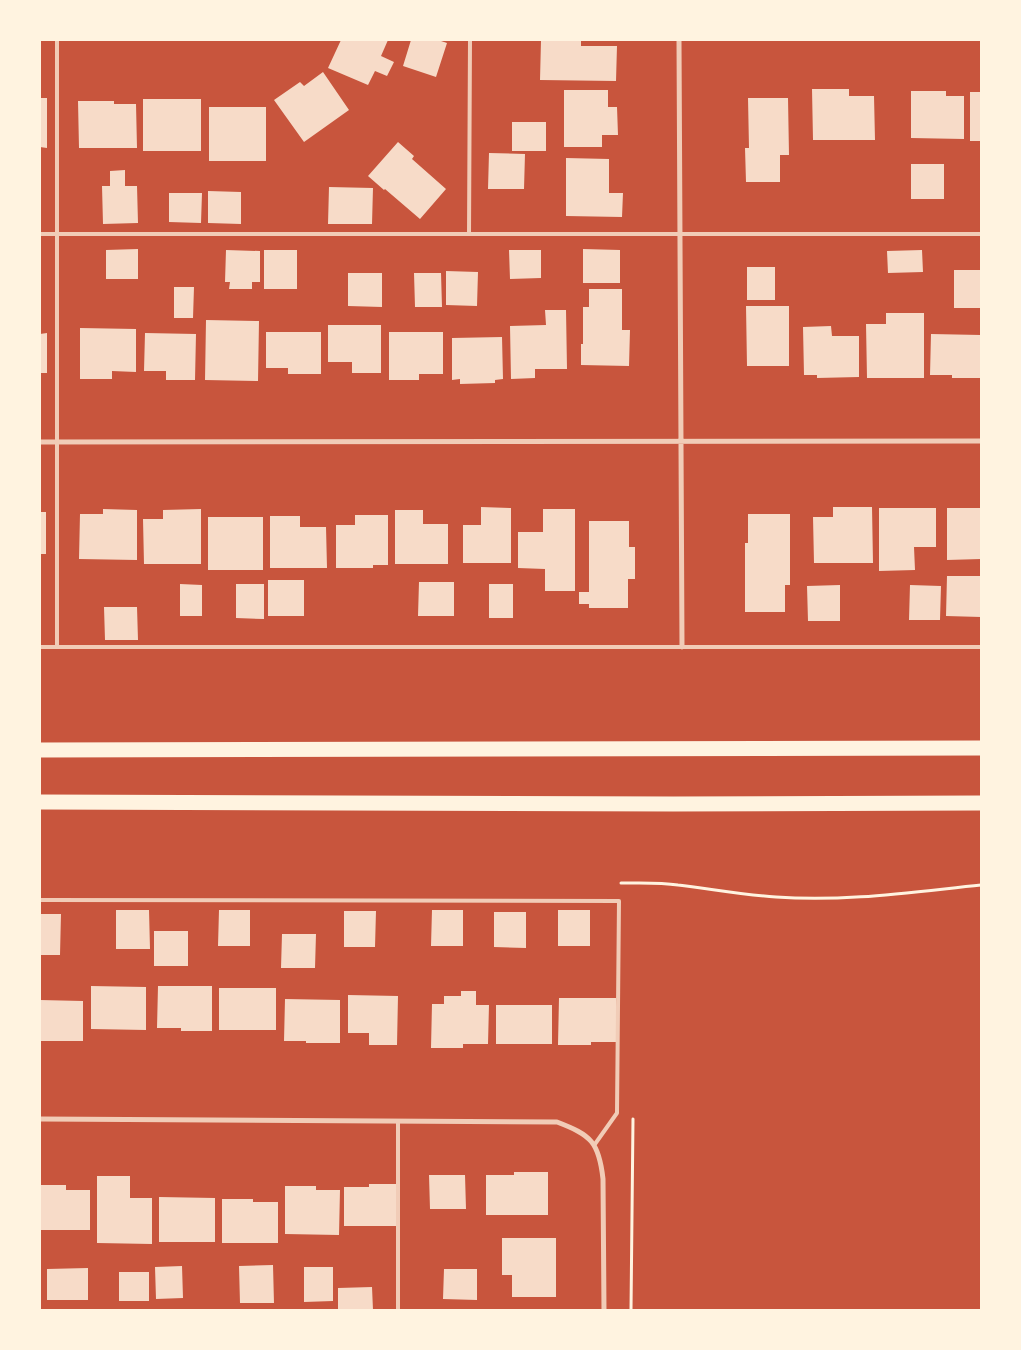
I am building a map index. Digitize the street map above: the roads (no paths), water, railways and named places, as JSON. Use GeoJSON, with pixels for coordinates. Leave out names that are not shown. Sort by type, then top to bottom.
{"type":"FeatureCollection","features":[{"type":"Feature","properties":{"kind":"highway"},"geometry":{"type":"LineString","coordinates":[[40,750],[981,748]]}},
{"type":"Feature","properties":{"kind":"highway"},"geometry":{"type":"LineString","coordinates":[[40,802],[981,803]]}},
{"type":"Feature","properties":{"kind":"street"},"geometry":{"type":"LineString","coordinates":[[680,40],[682,647]]}},
{"type":"Feature","properties":{"kind":"street"},"geometry":{"type":"LineString","coordinates":[[40,442],[981,441]]}},
{"type":"Feature","properties":{"kind":"street"},"geometry":{"type":"LineString","coordinates":[[40,1118],[557,1122],[584,1133],[595,1144],[601,1162],[603,1179],[604,1310]]}},
{"type":"Feature","properties":{"kind":"lane"},"geometry":{"type":"LineString","coordinates":[[57,40],[57,647]]}},
{"type":"Feature","properties":{"kind":"lane"},"geometry":{"type":"LineString","coordinates":[[469,234],[470,40]]}},
{"type":"Feature","properties":{"kind":"lane"},"geometry":{"type":"LineString","coordinates":[[40,234],[981,234]]}},
{"type":"Feature","properties":{"kind":"lane"},"geometry":{"type":"LineString","coordinates":[[40,647],[981,647]]}},
{"type":"Feature","properties":{"kind":"lane"},"geometry":{"type":"LineString","coordinates":[[40,900],[619,901],[617,1113],[595,1144]]}},
{"type":"Feature","properties":{"kind":"lane"},"geometry":{"type":"LineString","coordinates":[[398,1122],[398,1310]]}}]}
